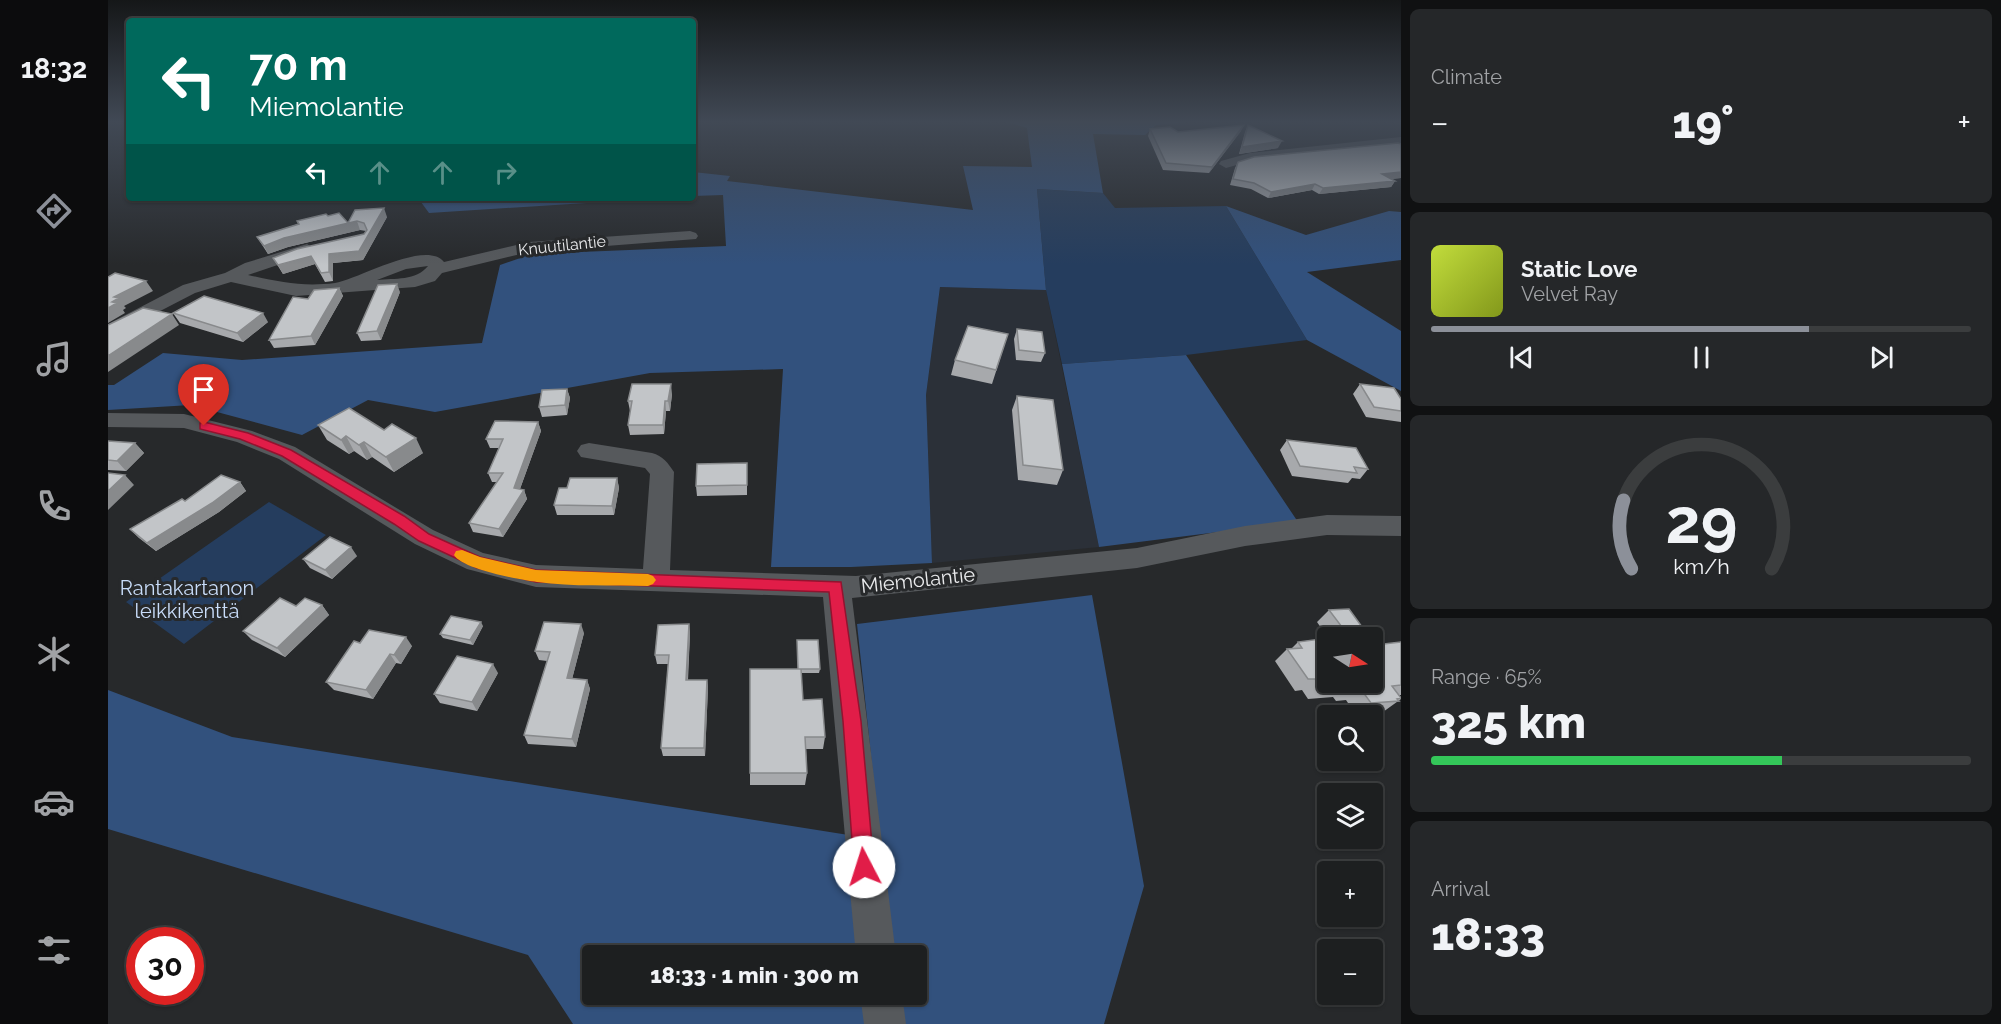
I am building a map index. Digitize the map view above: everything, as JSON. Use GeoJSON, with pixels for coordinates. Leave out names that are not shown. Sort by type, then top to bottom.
{"type":"FeatureCollection","features":[{"type":"Feature","properties":{"kind":"street","name":"Knuutilantie"},"geometry":{"type":"LineString","coordinates":[[108,332],[189,289],[231,277],[296,291],[339,288],[413,262],[436,262],[436,270],[529,246],[690,236]]}},
{"type":"Feature","properties":{"kind":"street"},"geometry":{"type":"LineString","coordinates":[[231,277],[251,267],[319,246]]}},
{"type":"Feature","properties":{"kind":"street","name":"Miemolantie"},"geometry":{"type":"LineString","coordinates":[[108,420],[184,421],[244,436],[287,453],[424,537],[477,562],[536,576],[856,587],[1137,558],[1245,536],[1327,525],[1401,526]]}},
{"type":"Feature","properties":{"kind":"street"},"geometry":{"type":"LineString","coordinates":[[588,451],[652,461],[662,472],[656,580]]}},
{"type":"Feature","properties":{"kind":"street"},"geometry":{"type":"LineString","coordinates":[[836,586],[852,721],[864,867],[875,945]]}},
{"type":"Feature","properties":{"kind":"street"},"geometry":{"type":"LineString","coordinates":[[882,1005],[885,1024]]}},
{"type":"Feature","properties":{"kind":"shaded area"},"geometry":{"type":"Polygon","coordinates":[[[964,170],[1099,170],[1103,193],[1037,189],[1046,290],[940,287],[926,395],[932,563],[851,567],[771,567],[783,369],[650,373],[435,412],[368,400],[302,435],[191,405],[108,410],[108,385],[114,385],[163,353],[242,360],[482,343],[500,265],[532,254],[726,246],[723,195],[696,196],[696,172],[730,176],[727,181],[973,210],[964,170]]]}},
{"type":"Feature","properties":{"kind":"shaded area"},"geometry":{"type":"Polygon","coordinates":[[[420,201],[618,201],[429,213],[420,201]]]}},
{"type":"Feature","properties":{"kind":"shaded area"},"geometry":{"type":"Polygon","coordinates":[[[1226,206],[1306,235],[1389,211],[1401,212],[1401,260],[1307,272],[1401,331],[1401,391],[1307,340],[1226,206]]]}},
{"type":"Feature","properties":{"kind":"shaded area"},"geometry":{"type":"Polygon","coordinates":[[[940,287],[1046,290],[1099,547],[932,563],[926,395],[940,287]]]}},
{"type":"Feature","properties":{"kind":"shaded area"},"geometry":{"type":"Polygon","coordinates":[[[1186,355],[1298,522],[1099,547],[1062,364],[1186,355]]]}},
{"type":"Feature","properties":{"kind":"shaded area"},"geometry":{"type":"Polygon","coordinates":[[[1092,595],[1144,886],[1104,1024],[573,1024],[528,955],[108,829],[108,690],[232,737],[880,840],[857,624],[1092,595]]]}},
{"type":"Feature","properties":{"kind":"green space"},"geometry":{"type":"Polygon","coordinates":[[[1037,189],[1103,193],[1115,208],[1226,206],[1307,340],[1186,355],[1062,364],[1046,290],[1037,189]]]}},
{"type":"Feature","properties":{"kind":"green space","name":"Rantakartanon leikkikenttä"},"geometry":{"type":"Polygon","coordinates":[[[269,502],[326,535],[184,644],[126,602],[269,502]]]}},
{"type":"Feature","properties":{"kind":"building"},"geometry":{"type":"Polygon","coordinates":[[[1236,170],[1401,170],[1401,172],[1382,174],[1395,181],[1323,188],[1315,184],[1271,192],[1254,183],[1233,179],[1236,170]]]}},
{"type":"Feature","properties":{"kind":"building"},"geometry":{"type":"Polygon","coordinates":[[[384,208],[359,251],[329,254],[329,272],[321,273],[311,256],[278,265],[273,258],[297,249],[364,234],[367,230],[364,223],[357,221],[284,238],[264,246],[257,237],[299,224],[297,221],[326,214],[328,216],[339,213],[348,223],[355,210],[384,208]]]}},
{"type":"Feature","properties":{"kind":"building"},"geometry":{"type":"Polygon","coordinates":[[[115,273],[146,281],[114,297],[119,298],[112,302],[117,303],[108,308],[108,277],[115,273]]]}},
{"type":"Feature","properties":{"kind":"building"},"geometry":{"type":"Polygon","coordinates":[[[397,284],[377,331],[357,333],[378,285],[397,284]]]}},
{"type":"Feature","properties":{"kind":"building"},"geometry":{"type":"Polygon","coordinates":[[[339,288],[311,336],[269,340],[293,297],[308,299],[314,290],[339,288]]]}},
{"type":"Feature","properties":{"kind":"building"},"geometry":{"type":"Polygon","coordinates":[[[204,296],[263,313],[237,333],[173,313],[204,296]]]}},
{"type":"Feature","properties":{"kind":"building"},"geometry":{"type":"Polygon","coordinates":[[[143,308],[172,314],[108,356],[108,325],[143,308]]]}},
{"type":"Feature","properties":{"kind":"building"},"geometry":{"type":"Polygon","coordinates":[[[968,326],[1008,334],[996,370],[955,360],[968,326]]]}},
{"type":"Feature","properties":{"kind":"building"},"geometry":{"type":"Polygon","coordinates":[[[1017,329],[1042,332],[1045,353],[1019,350],[1017,329]]]}},
{"type":"Feature","properties":{"kind":"building"},"geometry":{"type":"Polygon","coordinates":[[[632,384],[671,384],[668,401],[665,401],[663,425],[628,425],[632,401],[628,401],[632,384]]]}},
{"type":"Feature","properties":{"kind":"building"},"geometry":{"type":"Polygon","coordinates":[[[1360,384],[1394,388],[1401,399],[1401,411],[1374,407],[1360,384]]]}},
{"type":"Feature","properties":{"kind":"building"},"geometry":{"type":"Polygon","coordinates":[[[567,389],[565,405],[539,407],[542,390],[567,389]]]}},
{"type":"Feature","properties":{"kind":"building"},"geometry":{"type":"Polygon","coordinates":[[[1017,396],[1053,400],[1063,470],[1023,465],[1017,396]]]}},
{"type":"Feature","properties":{"kind":"building"},"geometry":{"type":"Polygon","coordinates":[[[349,408],[384,430],[392,424],[416,438],[386,457],[364,442],[359,445],[346,436],[341,440],[318,425],[349,408]]]}},
{"type":"Feature","properties":{"kind":"building"},"geometry":{"type":"Polygon","coordinates":[[[495,421],[538,422],[514,488],[524,490],[499,529],[469,523],[503,473],[488,473],[503,439],[486,439],[495,421]]]}},
{"type":"Feature","properties":{"kind":"building"},"geometry":{"type":"Polygon","coordinates":[[[1287,440],[1356,448],[1368,469],[1354,467],[1357,473],[1300,466],[1287,440]]]}},
{"type":"Feature","properties":{"kind":"building"},"geometry":{"type":"Polygon","coordinates":[[[108,441],[135,443],[117,461],[108,460],[108,441]]]}},
{"type":"Feature","properties":{"kind":"building"},"geometry":{"type":"Polygon","coordinates":[[[747,463],[747,485],[696,486],[697,464],[747,463]]]}},
{"type":"Feature","properties":{"kind":"building"},"geometry":{"type":"Polygon","coordinates":[[[108,473],[125,475],[108,491],[108,473]]]}},
{"type":"Feature","properties":{"kind":"building"},"geometry":{"type":"Polygon","coordinates":[[[221,475],[240,482],[212,503],[147,543],[130,529],[182,499],[185,501],[221,475]]]}},
{"type":"Feature","properties":{"kind":"building"},"geometry":{"type":"Polygon","coordinates":[[[570,478],[617,478],[612,506],[554,505],[559,488],[567,488],[570,478]]]}},
{"type":"Feature","properties":{"kind":"building"},"geometry":{"type":"Polygon","coordinates":[[[330,537],[351,547],[325,570],[303,559],[330,537]]]}},
{"type":"Feature","properties":{"kind":"building"},"geometry":{"type":"Polygon","coordinates":[[[280,598],[296,606],[305,598],[322,605],[277,648],[243,631],[280,598]]]}},
{"type":"Feature","properties":{"kind":"building"},"geometry":{"type":"Polygon","coordinates":[[[1349,609],[1362,627],[1342,627],[1329,610],[1349,609]]]}},
{"type":"Feature","properties":{"kind":"building"},"geometry":{"type":"Polygon","coordinates":[[[451,616],[481,622],[470,640],[440,634],[451,616]]]}},
{"type":"Feature","properties":{"kind":"building"},"geometry":{"type":"Polygon","coordinates":[[[544,622],[581,624],[567,678],[587,680],[572,739],[524,735],[550,652],[535,651],[544,622]]]}},
{"type":"Feature","properties":{"kind":"building"},"geometry":{"type":"Polygon","coordinates":[[[689,624],[686,680],[707,680],[704,748],[661,748],[669,655],[655,655],[658,625],[689,624]]]}},
{"type":"Feature","properties":{"kind":"building"},"geometry":{"type":"Polygon","coordinates":[[[369,630],[406,637],[394,655],[390,654],[366,690],[326,682],[354,641],[360,643],[369,630]]]}},
{"type":"Feature","properties":{"kind":"building"},"geometry":{"type":"Polygon","coordinates":[[[1317,639],[1317,682],[1315,679],[1308,679],[1287,649],[1302,648],[1298,642],[1317,639]]]}},
{"type":"Feature","properties":{"kind":"building"},"geometry":{"type":"Polygon","coordinates":[[[797,640],[818,640],[820,669],[798,669],[797,640]]]}},
{"type":"Feature","properties":{"kind":"building"},"geometry":{"type":"Polygon","coordinates":[[[1401,642],[1401,685],[1392,686],[1401,698],[1397,699],[1399,701],[1371,703],[1364,693],[1383,693],[1383,644],[1401,642]]]}},
{"type":"Feature","properties":{"kind":"building"},"geometry":{"type":"Polygon","coordinates":[[[457,656],[493,664],[472,702],[434,694],[457,656]]]}},
{"type":"Feature","properties":{"kind":"building"},"geometry":{"type":"Polygon","coordinates":[[[750,669],[801,669],[803,700],[822,699],[825,737],[805,737],[807,773],[750,773],[750,669]]]}},
{"type":"Feature","properties":{"kind":"slow traffic"},"geometry":{"type":"LineString","coordinates":[[462,555],[477,562],[536,576],[648,580]]}},
{"type":"Feature","properties":{"kind":"route"},"geometry":{"type":"LineString","coordinates":[[204,426],[244,436],[287,453],[424,537],[477,562],[536,576],[836,586],[852,721],[864,867]]}}]}
